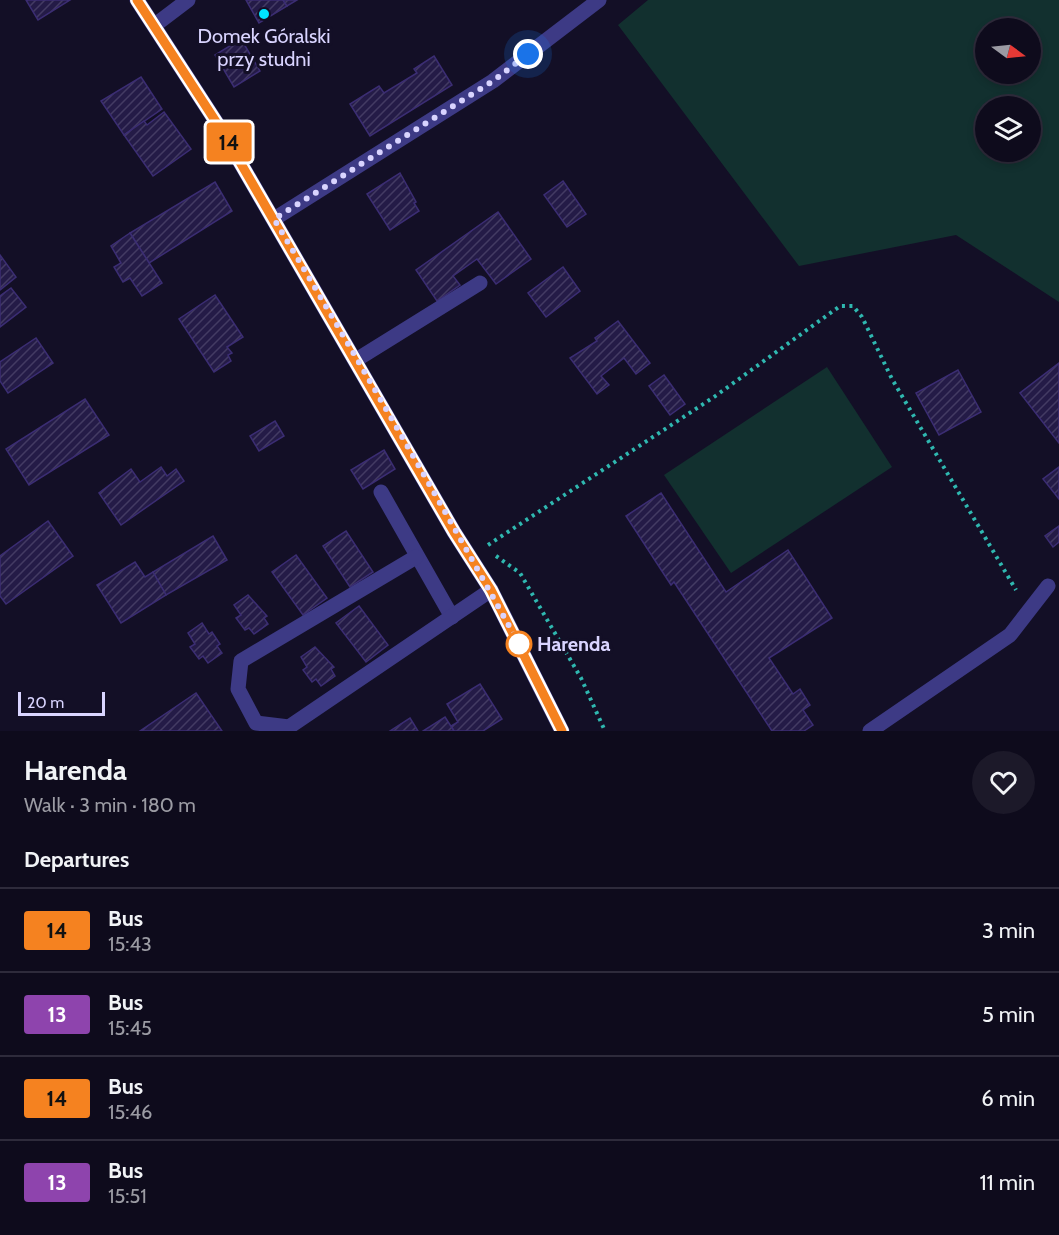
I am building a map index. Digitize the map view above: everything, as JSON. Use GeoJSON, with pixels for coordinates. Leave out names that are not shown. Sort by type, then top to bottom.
{"type":"FeatureCollection","features":[{"type":"Feature","properties":{"kind":"street"},"geometry":{"type":"LineString","coordinates":[[137,0],[211,113],[491,590],[562,731]]}},
{"type":"Feature","properties":{"kind":"street"},"geometry":{"type":"LineString","coordinates":[[155,26],[188,0]]}},
{"type":"Feature","properties":{"kind":"street"},"geometry":{"type":"LineString","coordinates":[[274,219],[493,81],[598,0]]}},
{"type":"Feature","properties":{"kind":"street"},"geometry":{"type":"LineString","coordinates":[[356,360],[480,283]]}},
{"type":"Feature","properties":{"kind":"street"},"geometry":{"type":"LineString","coordinates":[[381,492],[452,617]]}},
{"type":"Feature","properties":{"kind":"street"},"geometry":{"type":"LineString","coordinates":[[416,556],[241,661],[238,689],[256,723],[289,727],[491,590]]}},
{"type":"Feature","properties":{"kind":"street"},"geometry":{"type":"LineString","coordinates":[[870,731],[1010,635],[1048,586]]}},
{"type":"Feature","properties":{"kind":"path"},"geometry":{"type":"LineString","coordinates":[[470,557],[714,398],[840,306],[853,306],[862,317],[892,379],[1029,611]]}},
{"type":"Feature","properties":{"kind":"path"},"geometry":{"type":"LineString","coordinates":[[520,573],[581,678],[605,731]]}},
{"type":"Feature","properties":{"kind":"green space"},"geometry":{"type":"Polygon","coordinates":[[[648,0],[1059,0],[1059,302],[956,235],[799,266],[618,25],[648,0]]]}},
{"type":"Feature","properties":{"kind":"green space"},"geometry":{"type":"Polygon","coordinates":[[[827,367],[892,467],[731,573],[664,475],[827,367]]]}},
{"type":"Feature","properties":{"kind":"building"},"geometry":{"type":"Polygon","coordinates":[[[26,0],[70,0],[38,20],[26,0]]]}},
{"type":"Feature","properties":{"kind":"building","name":"Domek Góralski przy studni"},"geometry":{"type":"Polygon","coordinates":[[[246,0],[283,0],[287,6],[259,23],[246,0]]]}},
{"type":"Feature","properties":{"kind":"building"},"geometry":{"type":"Polygon","coordinates":[[[283,0],[297,0],[287,6],[283,0]]]}},
{"type":"Feature","properties":{"kind":"building"},"geometry":{"type":"Polygon","coordinates":[[[241,39],[260,71],[234,87],[215,55],[241,39]]]}},
{"type":"Feature","properties":{"kind":"building"},"geometry":{"type":"Polygon","coordinates":[[[434,56],[452,85],[370,136],[350,104],[379,86],[384,93],[417,73],[414,69],[434,56]]]}},
{"type":"Feature","properties":{"kind":"building"},"geometry":{"type":"Polygon","coordinates":[[[141,77],[162,109],[124,135],[101,101],[141,77]]]}},
{"type":"Feature","properties":{"kind":"building"},"geometry":{"type":"Polygon","coordinates":[[[164,112],[191,149],[153,176],[124,135],[144,121],[147,125],[164,112]]]}},
{"type":"Feature","properties":{"kind":"building"},"geometry":{"type":"Polygon","coordinates":[[[400,173],[419,211],[390,230],[367,194],[400,173]]]}},
{"type":"Feature","properties":{"kind":"building"},"geometry":{"type":"Polygon","coordinates":[[[563,181],[586,214],[567,227],[544,195],[563,181]]]}},
{"type":"Feature","properties":{"kind":"building"},"geometry":{"type":"Polygon","coordinates":[[[215,182],[232,211],[149,263],[130,233],[215,182]]]}},
{"type":"Feature","properties":{"kind":"building"},"geometry":{"type":"Polygon","coordinates":[[[498,212],[531,259],[496,284],[477,259],[453,276],[460,285],[437,301],[416,270],[498,212]]]}},
{"type":"Feature","properties":{"kind":"building"},"geometry":{"type":"Polygon","coordinates":[[[130,233],[162,283],[142,296],[130,278],[123,282],[114,267],[121,263],[111,246],[130,233]]]}},
{"type":"Feature","properties":{"kind":"building"},"geometry":{"type":"Polygon","coordinates":[[[0,255],[16,277],[0,290],[0,255]]]}},
{"type":"Feature","properties":{"kind":"building"},"geometry":{"type":"Polygon","coordinates":[[[563,267],[580,291],[546,317],[528,293],[563,267]]]}},
{"type":"Feature","properties":{"kind":"building"},"geometry":{"type":"Polygon","coordinates":[[[11,288],[26,307],[0,327],[0,296],[11,288]]]}},
{"type":"Feature","properties":{"kind":"building"},"geometry":{"type":"Polygon","coordinates":[[[215,295],[243,337],[227,347],[232,353],[228,355],[231,361],[214,372],[179,319],[215,295]]]}},
{"type":"Feature","properties":{"kind":"building"},"geometry":{"type":"Polygon","coordinates":[[[618,321],[650,363],[636,374],[624,358],[601,376],[609,385],[597,394],[570,358],[597,341],[595,338],[618,321]]]}},
{"type":"Feature","properties":{"kind":"building"},"geometry":{"type":"Polygon","coordinates":[[[36,338],[53,363],[8,393],[0,381],[0,362],[36,338]]]}},
{"type":"Feature","properties":{"kind":"building"},"geometry":{"type":"Polygon","coordinates":[[[1059,363],[1059,443],[1020,393],[1059,363]]]}},
{"type":"Feature","properties":{"kind":"building"},"geometry":{"type":"Polygon","coordinates":[[[958,370],[981,412],[939,435],[916,393],[958,370]]]}},
{"type":"Feature","properties":{"kind":"building"},"geometry":{"type":"Polygon","coordinates":[[[664,375],[685,404],[670,415],[649,386],[664,375]]]}},
{"type":"Feature","properties":{"kind":"building"},"geometry":{"type":"Polygon","coordinates":[[[85,399],[109,435],[29,485],[6,449],[85,399]]]}},
{"type":"Feature","properties":{"kind":"building"},"geometry":{"type":"Polygon","coordinates":[[[275,421],[284,436],[259,451],[250,436],[275,421]]]}},
{"type":"Feature","properties":{"kind":"building"},"geometry":{"type":"Polygon","coordinates":[[[384,450],[395,469],[363,489],[351,470],[384,450]]]}},
{"type":"Feature","properties":{"kind":"building"},"geometry":{"type":"Polygon","coordinates":[[[161,467],[167,476],[176,469],[184,481],[121,525],[99,493],[131,469],[140,482],[161,467]]]}},
{"type":"Feature","properties":{"kind":"building"},"geometry":{"type":"Polygon","coordinates":[[[1059,467],[1059,499],[1043,479],[1059,467]]]}},
{"type":"Feature","properties":{"kind":"building"},"geometry":{"type":"Polygon","coordinates":[[[661,493],[726,592],[788,550],[832,618],[769,658],[793,694],[800,689],[810,705],[803,710],[813,725],[804,731],[772,731],[674,582],[671,585],[626,516],[661,493]]]}},
{"type":"Feature","properties":{"kind":"building"},"geometry":{"type":"Polygon","coordinates":[[[48,521],[73,556],[6,604],[0,596],[0,556],[48,521]]]}},
{"type":"Feature","properties":{"kind":"building"},"geometry":{"type":"Polygon","coordinates":[[[1059,526],[1059,542],[1053,547],[1045,536],[1059,526]]]}},
{"type":"Feature","properties":{"kind":"building"},"geometry":{"type":"Polygon","coordinates":[[[346,531],[373,572],[350,587],[323,546],[346,531]]]}},
{"type":"Feature","properties":{"kind":"building"},"geometry":{"type":"Polygon","coordinates":[[[213,536],[227,560],[166,595],[153,572],[213,536]]]}},
{"type":"Feature","properties":{"kind":"building"},"geometry":{"type":"Polygon","coordinates":[[[296,555],[327,598],[303,615],[272,572],[296,555]]]}},
{"type":"Feature","properties":{"kind":"building"},"geometry":{"type":"Polygon","coordinates":[[[135,562],[145,577],[153,572],[166,595],[121,623],[97,585],[135,562]]]}},
{"type":"Feature","properties":{"kind":"building"},"geometry":{"type":"Polygon","coordinates":[[[248,595],[267,616],[264,618],[268,624],[254,634],[249,628],[245,630],[236,618],[241,615],[234,605],[248,595]]]}},
{"type":"Feature","properties":{"kind":"building"},"geometry":{"type":"Polygon","coordinates":[[[359,606],[388,645],[366,662],[336,623],[359,606]]]}},
{"type":"Feature","properties":{"kind":"building"},"geometry":{"type":"Polygon","coordinates":[[[202,623],[209,634],[212,632],[220,644],[217,646],[222,653],[208,663],[203,656],[199,659],[190,647],[195,644],[188,633],[202,623]]]}},
{"type":"Feature","properties":{"kind":"building"},"geometry":{"type":"Polygon","coordinates":[[[315,647],[334,667],[331,669],[335,676],[321,686],[316,679],[312,682],[303,670],[307,667],[301,657],[315,647]]]}},
{"type":"Feature","properties":{"kind":"building"},"geometry":{"type":"Polygon","coordinates":[[[480,684],[502,719],[483,731],[454,731],[451,726],[458,722],[447,704],[480,684]]]}},
{"type":"Feature","properties":{"kind":"building"},"geometry":{"type":"Polygon","coordinates":[[[196,693],[222,731],[140,731],[196,693]]]}},
{"type":"Feature","properties":{"kind":"building"},"geometry":{"type":"Polygon","coordinates":[[[445,717],[454,731],[423,731],[445,717]]]}},
{"type":"Feature","properties":{"kind":"building"},"geometry":{"type":"Polygon","coordinates":[[[410,718],[418,731],[390,731],[410,718]]]}},
{"type":"Feature","properties":{"kind":"bus line","name":"14"},"geometry":{"type":"LineString","coordinates":[[137,0],[222,131],[454,532],[488,584],[562,731]]}},
{"type":"Feature","properties":{"kind":"place","name":"Domek Góralski przy studni"},"geometry":{"type":"Point","coordinates":[264,14]}},
{"type":"Feature","properties":{"kind":"place","name":"Harenda"},"geometry":{"type":"Point","coordinates":[519,644]}},
{"type":"Feature","properties":{"kind":"route"},"geometry":{"type":"LineString","coordinates":[[519,644],[488,584],[454,532],[274,219],[493,81],[528,54]]}}]}
